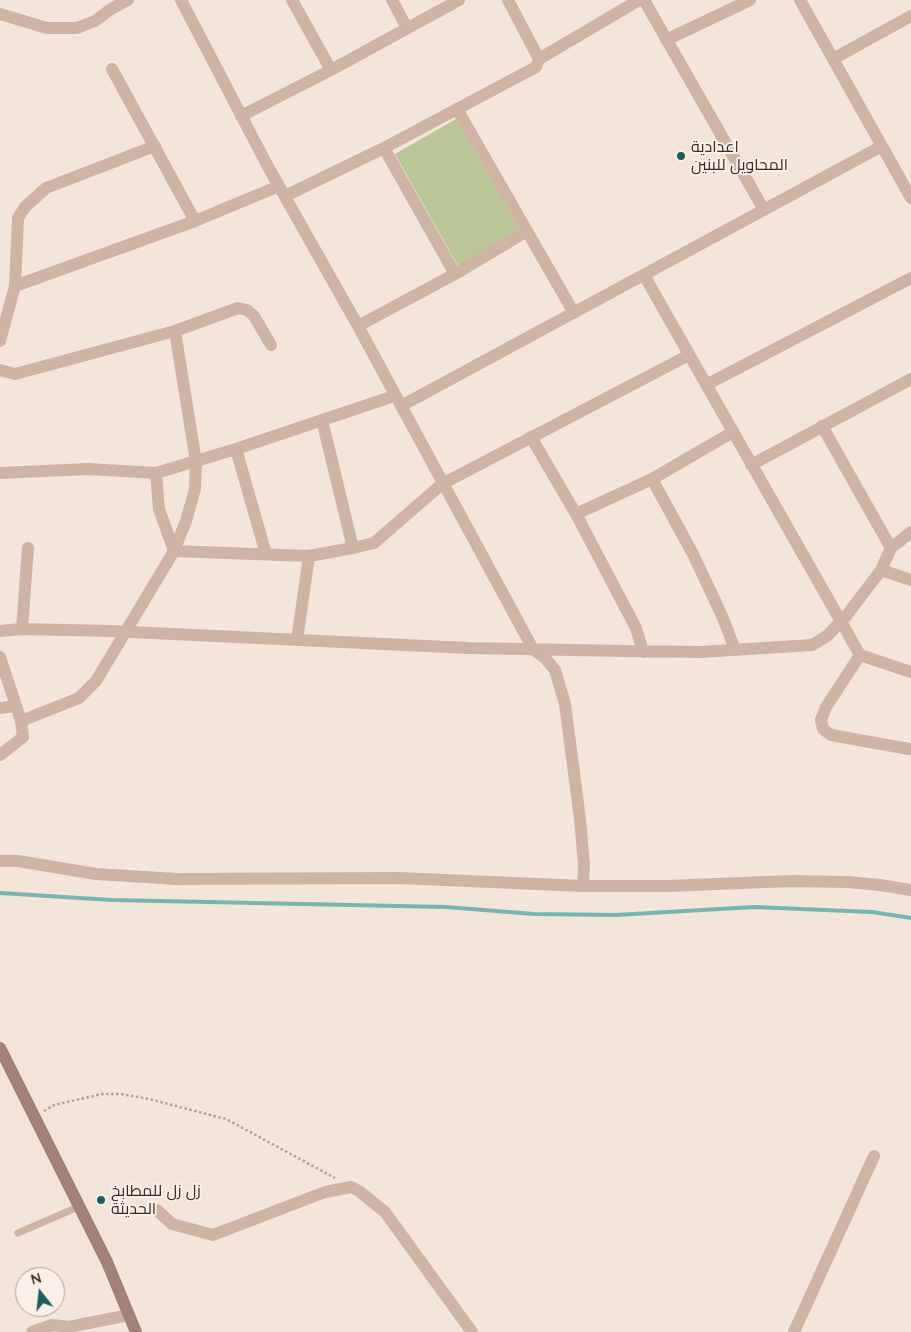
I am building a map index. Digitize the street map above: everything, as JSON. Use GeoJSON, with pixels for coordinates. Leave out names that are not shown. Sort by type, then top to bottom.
{"type":"FeatureCollection","features":[{"type":"Feature","properties":{"kind":"street"},"geometry":{"type":"LineString","coordinates":[[0,14],[47,28],[77,28],[95,22],[111,9],[128,0]]}},
{"type":"Feature","properties":{"kind":"street"},"geometry":{"type":"LineString","coordinates":[[181,0],[241,116],[358,326],[533,649],[545,658],[555,670],[565,704],[581,826],[583,886]]}},
{"type":"Feature","properties":{"kind":"street"},"geometry":{"type":"LineString","coordinates":[[292,0],[331,70]]}},
{"type":"Feature","properties":{"kind":"street"},"geometry":{"type":"LineString","coordinates":[[392,0],[408,28]]}},
{"type":"Feature","properties":{"kind":"street"},"geometry":{"type":"LineString","coordinates":[[241,116],[331,70],[458,0]]}},
{"type":"Feature","properties":{"kind":"street"},"geometry":{"type":"LineString","coordinates":[[508,0],[539,60]]}},
{"type":"Feature","properties":{"kind":"street"},"geometry":{"type":"LineString","coordinates":[[15,286],[282,191],[384,148],[519,76],[536,66],[539,60],[639,0]]}},
{"type":"Feature","properties":{"kind":"street"},"geometry":{"type":"LineString","coordinates":[[644,0],[764,210]]}},
{"type":"Feature","properties":{"kind":"street"},"geometry":{"type":"LineString","coordinates":[[666,40],[750,0]]}},
{"type":"Feature","properties":{"kind":"street"},"geometry":{"type":"LineString","coordinates":[[800,0],[882,146],[906,176],[911,198]]}},
{"type":"Feature","properties":{"kind":"street"},"geometry":{"type":"LineString","coordinates":[[833,59],[911,16]]}},
{"type":"Feature","properties":{"kind":"street"},"geometry":{"type":"LineString","coordinates":[[112,69],[195,221]]}},
{"type":"Feature","properties":{"kind":"street"},"geometry":{"type":"LineString","coordinates":[[457,110],[574,313]]}},
{"type":"Feature","properties":{"kind":"street"},"geometry":{"type":"LineString","coordinates":[[0,341],[15,286],[18,218],[32,199],[46,188],[155,146]]}},
{"type":"Feature","properties":{"kind":"street"},"geometry":{"type":"LineString","coordinates":[[0,473],[88,469],[156,473],[196,462],[322,420],[398,401],[574,313],[882,146]]}},
{"type":"Feature","properties":{"kind":"street"},"geometry":{"type":"LineString","coordinates":[[384,148],[454,274]]}},
{"type":"Feature","properties":{"kind":"street"},"geometry":{"type":"LineString","coordinates":[[358,326],[454,274],[527,231]]}},
{"type":"Feature","properties":{"kind":"street"},"geometry":{"type":"LineString","coordinates":[[644,275],[860,655],[911,672]]}},
{"type":"Feature","properties":{"kind":"street"},"geometry":{"type":"LineString","coordinates":[[706,385],[911,278]]}},
{"type":"Feature","properties":{"kind":"street"},"geometry":{"type":"LineString","coordinates":[[0,370],[5,373],[15,374],[175,331],[238,308],[247,310],[254,316],[270,344]]}},
{"type":"Feature","properties":{"kind":"street"},"geometry":{"type":"LineString","coordinates":[[21,721],[79,698],[96,681],[174,551],[186,521],[195,489],[196,462],[175,331]]}},
{"type":"Feature","properties":{"kind":"street"},"geometry":{"type":"LineString","coordinates":[[174,551],[309,556],[374,543],[442,484],[689,355]]}},
{"type":"Feature","properties":{"kind":"street"},"geometry":{"type":"LineString","coordinates":[[751,465],[911,379]]}},
{"type":"Feature","properties":{"kind":"street"},"geometry":{"type":"LineString","coordinates":[[322,420],[353,548]]}},
{"type":"Feature","properties":{"kind":"street"},"geometry":{"type":"LineString","coordinates":[[822,426],[891,548]]}},
{"type":"Feature","properties":{"kind":"street"},"geometry":{"type":"LineString","coordinates":[[576,514],[652,479],[732,432]]}},
{"type":"Feature","properties":{"kind":"street"},"geometry":{"type":"LineString","coordinates":[[531,438],[576,514],[636,628],[643,652]]}},
{"type":"Feature","properties":{"kind":"street"},"geometry":{"type":"LineString","coordinates":[[236,449],[266,554]]}},
{"type":"Feature","properties":{"kind":"street"},"geometry":{"type":"LineString","coordinates":[[156,473],[159,510],[174,551]]}},
{"type":"Feature","properties":{"kind":"street"},"geometry":{"type":"LineString","coordinates":[[652,479],[693,554],[735,650]]}},
{"type":"Feature","properties":{"kind":"street"},"geometry":{"type":"LineString","coordinates":[[0,631],[22,629],[127,632],[468,648],[643,652],[701,652],[812,644],[827,636],[847,616],[881,570],[891,548],[911,532]]}},
{"type":"Feature","properties":{"kind":"street"},"geometry":{"type":"LineString","coordinates":[[22,629],[28,548]]}},
{"type":"Feature","properties":{"kind":"street"},"geometry":{"type":"LineString","coordinates":[[297,640],[309,556]]}},
{"type":"Feature","properties":{"kind":"street"},"geometry":{"type":"LineString","coordinates":[[881,570],[911,580]]}},
{"type":"Feature","properties":{"kind":"street"},"geometry":{"type":"LineString","coordinates":[[860,655],[826,707],[821,720],[823,729],[831,735],[909,749]]}},
{"type":"Feature","properties":{"kind":"street"},"geometry":{"type":"LineString","coordinates":[[0,657],[21,721],[23,737],[17,744],[0,755]]}},
{"type":"Feature","properties":{"kind":"street"},"geometry":{"type":"LineString","coordinates":[[0,708],[15,706]]}},
{"type":"Feature","properties":{"kind":"street"},"geometry":{"type":"LineString","coordinates":[[0,862],[18,861],[96,874],[177,879],[399,878],[583,886],[667,886],[790,881],[847,882],[911,890]]}},
{"type":"Feature","properties":{"kind":"street"},"geometry":{"type":"LineString","coordinates":[[0,1048],[107,1262],[136,1332]]}},
{"type":"Feature","properties":{"kind":"street"},"geometry":{"type":"LineString","coordinates":[[794,1332],[874,1156]]}},
{"type":"Feature","properties":{"kind":"street"},"geometry":{"type":"LineString","coordinates":[[157,1210],[172,1224],[213,1235],[325,1192],[351,1187],[386,1212],[472,1332]]}},
{"type":"Feature","properties":{"kind":"street"},"geometry":{"type":"LineString","coordinates":[[32,1332],[52,1325],[69,1327],[129,1315]]}},
{"type":"Feature","properties":{"kind":"lane"},"geometry":{"type":"LineString","coordinates":[[18,1233],[78,1207]]}},
{"type":"Feature","properties":{"kind":"path"},"geometry":{"type":"LineString","coordinates":[[34,1116],[54,1106],[102,1094],[121,1094],[149,1099],[226,1119],[351,1187]]}},
{"type":"Feature","properties":{"kind":"green space"},"geometry":{"type":"Polygon","coordinates":[[[456,119],[520,231],[458,266],[395,154],[456,119]]]}},
{"type":"Feature","properties":{"kind":"waterway"},"geometry":{"type":"LineString","coordinates":[[0,893],[112,900],[446,907],[534,914],[616,915],[754,907],[872,912],[911,918]]}},
{"type":"Feature","properties":{"kind":"place","name":"اعدادية المحاويل للبنين"},"geometry":{"type":"Point","coordinates":[681,156]}},
{"type":"Feature","properties":{"kind":"place","name":"زل زل للمطابخ الحديثة"},"geometry":{"type":"Point","coordinates":[101,1200]}}]}
